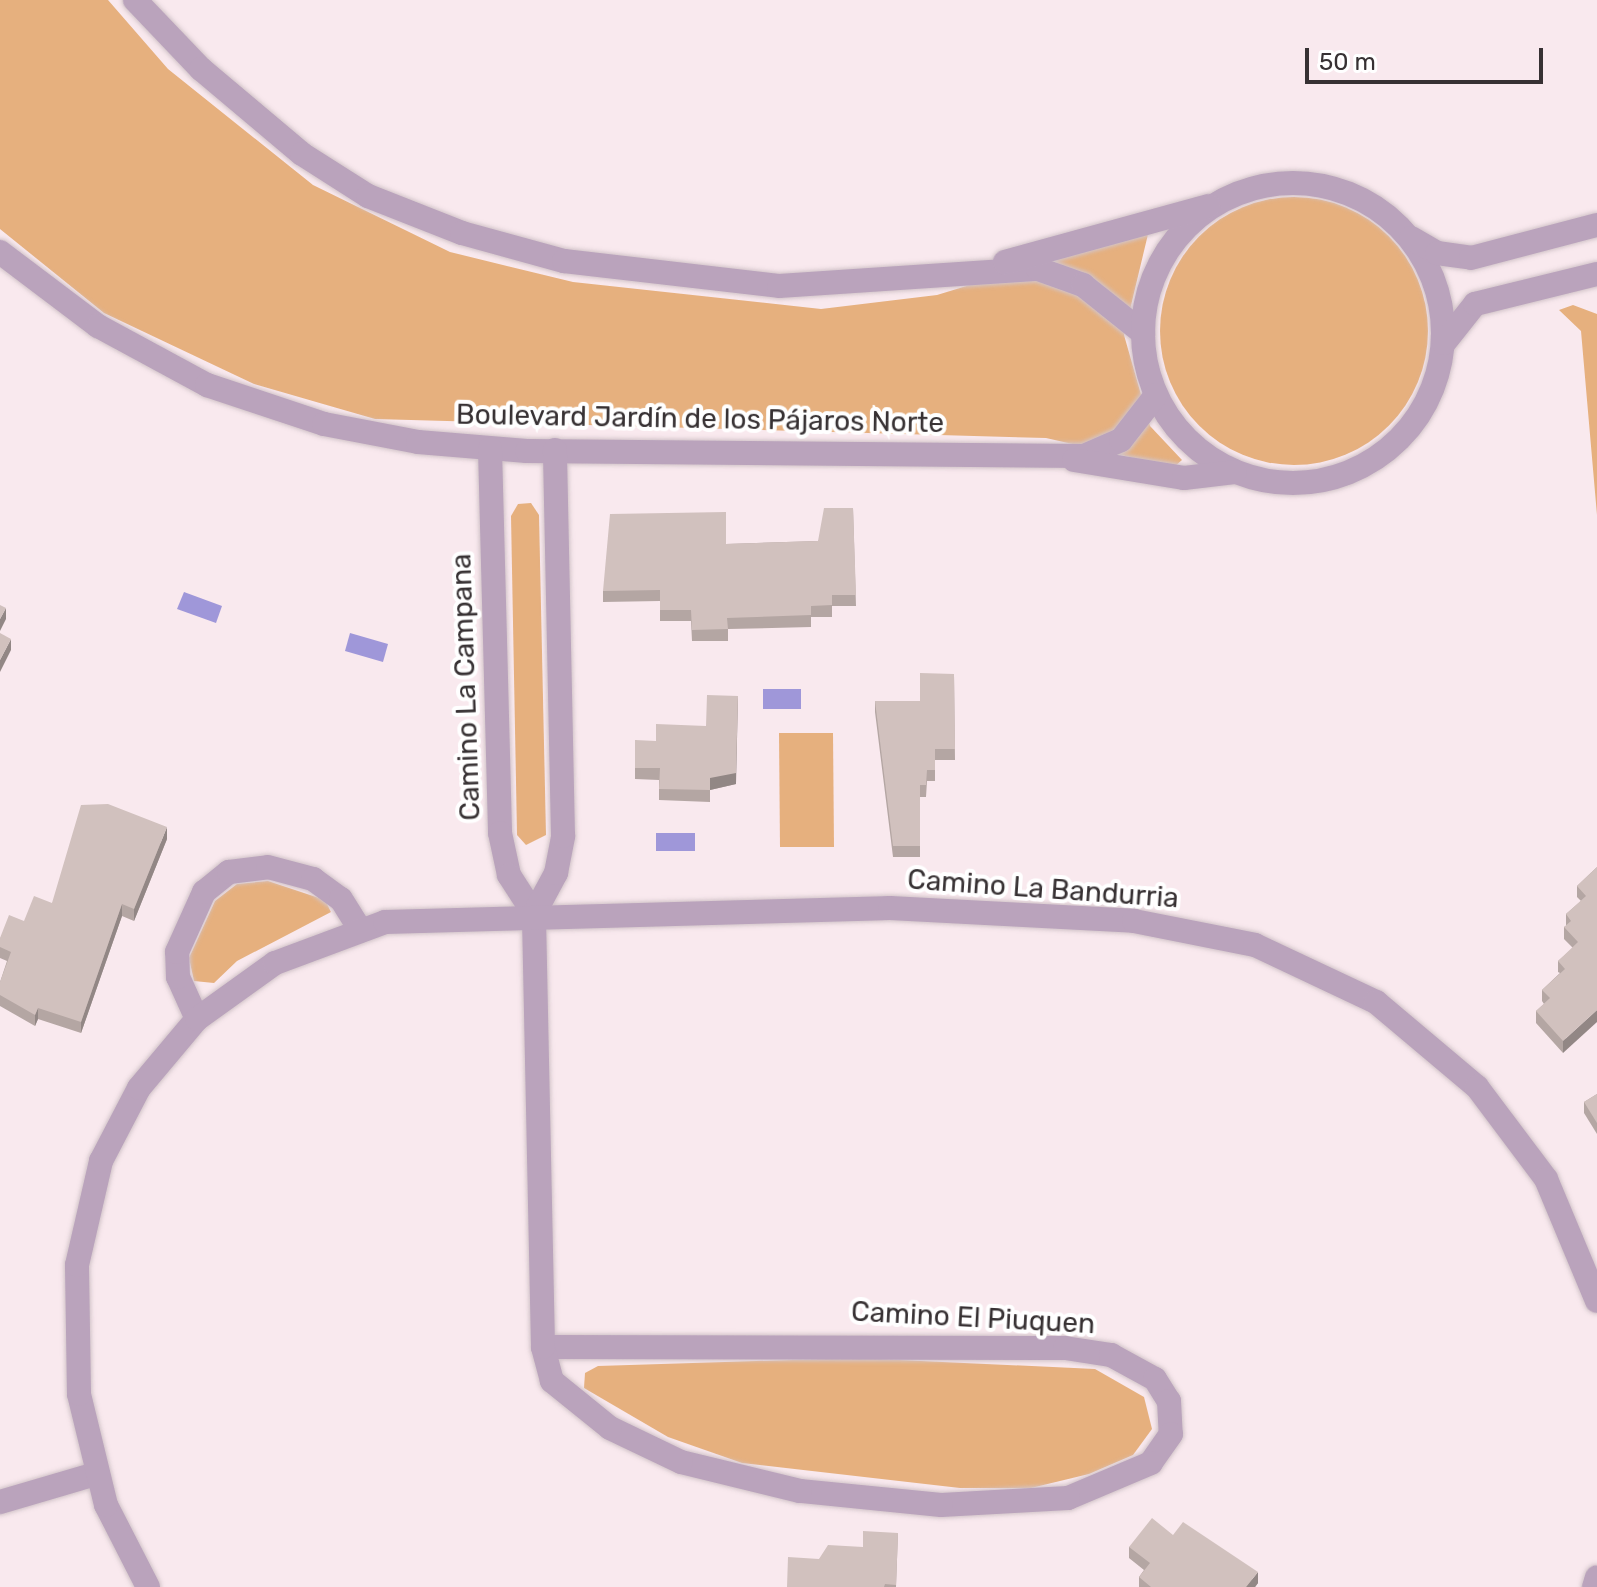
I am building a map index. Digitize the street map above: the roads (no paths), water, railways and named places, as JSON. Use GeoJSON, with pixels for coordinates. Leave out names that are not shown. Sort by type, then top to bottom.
{"type":"FeatureCollection","features":[{"type":"Feature","properties":{"kind":"street"},"geometry":{"type":"LineString","coordinates":[[135,0],[201,69],[302,154],[368,196],[462,233],[564,261],[779,286],[883,284],[991,268],[1282,183],[1328,187],[1371,204],[1406,234],[1459,258],[1597,225]]}},
{"type":"Feature","properties":{"kind":"street"},"geometry":{"type":"LineString","coordinates":[[1216,204],[1182,232],[1157,268],[1143,333],[1156,395],[1197,448],[1235,472],[1311,482],[1383,455],[1431,395],[1443,345],[1440,297],[1406,234]]}},
{"type":"Feature","properties":{"kind":"street","name":"Boulevard Jardín de los Pájaros Norte"},"geometry":{"type":"LineString","coordinates":[[0,252],[98,326],[207,385],[339,427],[490,449],[1064,457],[1184,478],[1235,472]]}},
{"type":"Feature","properties":{"kind":"street"},"geometry":{"type":"LineString","coordinates":[[991,268],[1060,275],[1101,296],[1143,333]]}},
{"type":"Feature","properties":{"kind":"street"},"geometry":{"type":"LineString","coordinates":[[1443,345],[1475,304],[1597,274]]}},
{"type":"Feature","properties":{"kind":"street","name":"Boulevard Jardín de los Pájaros Norte"},"geometry":{"type":"LineString","coordinates":[[1064,457],[1121,440],[1156,395]]}},
{"type":"Feature","properties":{"kind":"street","name":"Camino La Campana"},"geometry":{"type":"LineString","coordinates":[[490,449],[500,833],[509,875],[534,914]]}},
{"type":"Feature","properties":{"kind":"street"},"geometry":{"type":"LineString","coordinates":[[543,1347],[534,914],[556,873],[563,836],[555,450]]}},
{"type":"Feature","properties":{"kind":"street"},"geometry":{"type":"LineString","coordinates":[[197,1019],[178,977],[177,952],[204,892],[229,872],[256,866],[313,879],[341,899],[360,930]]}},
{"type":"Feature","properties":{"kind":"street","name":"Camino La Bandurria"},"geometry":{"type":"LineString","coordinates":[[148,1587],[95,1474],[75,1347],[89,1195],[139,1088],[197,1019],[275,963],[360,930],[415,917],[992,912],[1161,924],[1255,945],[1376,1002],[1477,1087],[1546,1179],[1597,1301]]}},
{"type":"Feature","properties":{"kind":"street","name":"Camino El Piuquen"},"geometry":{"type":"LineString","coordinates":[[824,1342],[1065,1348],[1111,1355],[1155,1379],[1169,1401],[1171,1434],[1160,1455],[1136,1472],[1043,1503],[941,1505],[800,1491],[681,1462],[610,1428],[561,1393],[543,1347],[824,1342]]}},
{"type":"Feature","properties":{"kind":"street"},"geometry":{"type":"LineString","coordinates":[[0,1502],[95,1474]]}},
{"type":"Feature","properties":{"kind":"street"},"geometry":{"type":"LineString","coordinates":[[1594,1587],[1597,1577]]}}]}
